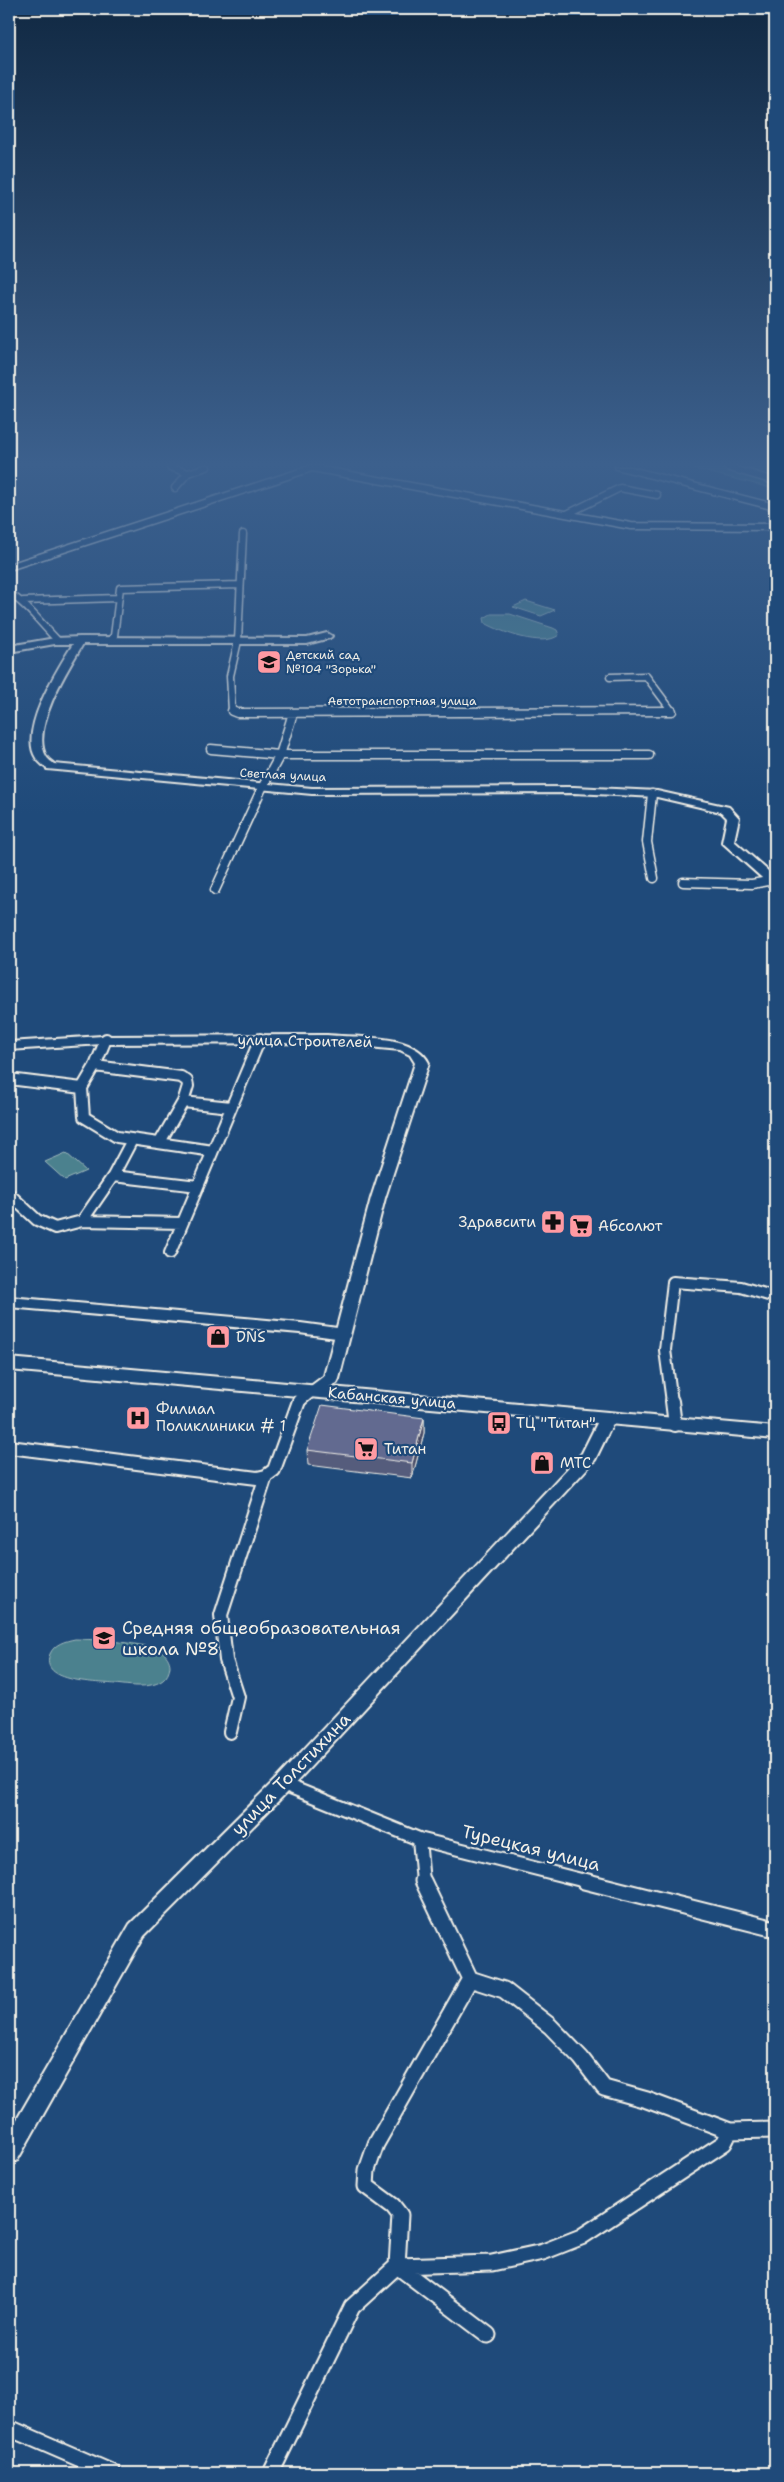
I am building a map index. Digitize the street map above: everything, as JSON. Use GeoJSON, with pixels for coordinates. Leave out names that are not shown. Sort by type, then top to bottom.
{"type":"FeatureCollection","features":[{"type":"Feature","properties":{"kind":"main road","name":"Кабанская улица"},"geometry":{"type":"LineString","coordinates":[[9,1364],[775,1433]]}},
{"type":"Feature","properties":{"kind":"street"},"geometry":{"type":"LineString","coordinates":[[110,640],[114,636],[120,588],[240,585]]}},
{"type":"Feature","properties":{"kind":"street","name":"Автотранспортная улица"},"geometry":{"type":"LineString","coordinates":[[240,585],[238,640],[230,676],[232,711],[293,714],[672,710],[646,676],[610,677]]}},
{"type":"Feature","properties":{"kind":"street"},"geometry":{"type":"LineString","coordinates":[[9,593],[23,601],[34,617],[58,641]]}},
{"type":"Feature","properties":{"kind":"street"},"geometry":{"type":"LineString","coordinates":[[23,601],[118,598]]}},
{"type":"Feature","properties":{"kind":"street"},"geometry":{"type":"LineString","coordinates":[[9,649],[58,641],[80,640],[307,641],[328,636]]}},
{"type":"Feature","properties":{"kind":"street","name":"Светлая улица"},"geometry":{"type":"LineString","coordinates":[[80,640],[52,687],[43,713],[36,748],[38,756],[43,763],[61,769],[312,791],[574,790],[654,794],[725,809],[733,818],[728,842],[774,882]]}},
{"type":"Feature","properties":{"kind":"street"},"geometry":{"type":"LineString","coordinates":[[216,890],[262,788],[280,755],[293,714]]}},
{"type":"Feature","properties":{"kind":"street"},"geometry":{"type":"LineString","coordinates":[[212,749],[280,755],[649,755]]}},
{"type":"Feature","properties":{"kind":"street"},"geometry":{"type":"LineString","coordinates":[[654,794],[649,810],[648,857],[654,866],[654,878]]}},
{"type":"Feature","properties":{"kind":"street"},"geometry":{"type":"LineString","coordinates":[[684,882],[752,884],[774,882]]}},
{"type":"Feature","properties":{"kind":"street"},"geometry":{"type":"LineString","coordinates":[[170,1253],[260,1039]]}},
{"type":"Feature","properties":{"kind":"street","name":"улица Строителей"},"geometry":{"type":"LineString","coordinates":[[9,1046],[106,1040],[327,1039],[383,1043],[412,1050],[419,1056],[422,1063],[378,1198],[331,1379],[312,1391]]}},
{"type":"Feature","properties":{"kind":"street"},"geometry":{"type":"LineString","coordinates":[[106,1040],[95,1066],[82,1088],[84,1117],[117,1137],[213,1151]]}},
{"type":"Feature","properties":{"kind":"street"},"geometry":{"type":"LineString","coordinates":[[95,1066],[181,1077],[187,1081],[188,1086],[183,1102],[160,1142]]}},
{"type":"Feature","properties":{"kind":"street"},"geometry":{"type":"LineString","coordinates":[[9,1079],[82,1088]]}},
{"type":"Feature","properties":{"kind":"street"},"geometry":{"type":"LineString","coordinates":[[183,1102],[231,1107]]}},
{"type":"Feature","properties":{"kind":"street"},"geometry":{"type":"LineString","coordinates":[[82,1221],[113,1176],[132,1140]]}},
{"type":"Feature","properties":{"kind":"street"},"geometry":{"type":"LineString","coordinates":[[113,1176],[198,1186]]}},
{"type":"Feature","properties":{"kind":"street"},"geometry":{"type":"LineString","coordinates":[[9,1194],[36,1220],[55,1228],[82,1221],[182,1223]]}},
{"type":"Feature","properties":{"kind":"street"},"geometry":{"type":"LineString","coordinates":[[675,1425],[665,1350],[673,1282],[741,1288],[775,1296]]}},
{"type":"Feature","properties":{"kind":"street"},"geometry":{"type":"LineString","coordinates":[[9,1302],[300,1328],[344,1334]]}},
{"type":"Feature","properties":{"kind":"street"},"geometry":{"type":"LineString","coordinates":[[9,1447],[257,1478],[266,1476],[274,1470],[299,1401],[312,1391]]}},
{"type":"Feature","properties":{"kind":"street","name":"улица Толстихина"},"geometry":{"type":"LineString","coordinates":[[9,2154],[137,1930],[283,1784],[589,1456],[607,1419]]}},
{"type":"Feature","properties":{"kind":"street"},"geometry":{"type":"LineString","coordinates":[[230,1732],[238,1697],[226,1660],[221,1616],[266,1476]]}},
{"type":"Feature","properties":{"kind":"street","name":"Турецкая улица"},"geometry":{"type":"LineString","coordinates":[[283,1784],[419,1839],[775,1928]]}},
{"type":"Feature","properties":{"kind":"street"},"geometry":{"type":"LineString","coordinates":[[419,1839],[424,1885],[470,1979],[504,1990],[550,2026],[582,2058],[604,2088],[647,2100],[730,2130],[775,2130]]}},
{"type":"Feature","properties":{"kind":"street"},"geometry":{"type":"LineString","coordinates":[[397,2266],[400,2215],[393,2206],[366,2186],[367,2170],[376,2144],[470,1979]]}},
{"type":"Feature","properties":{"kind":"street"},"geometry":{"type":"LineString","coordinates":[[271,2473],[352,2307],[397,2266],[492,2263],[543,2252],[581,2237],[724,2143],[730,2130]]}},
{"type":"Feature","properties":{"kind":"street"},"geometry":{"type":"LineString","coordinates":[[397,2266],[488,2335]]}},
{"type":"Feature","properties":{"kind":"street"},"geometry":{"type":"LineString","coordinates":[[9,2428],[113,2473]]}},
{"type":"Feature","properties":{"kind":"green space"},"geometry":{"type":"Polygon","coordinates":[[[526,601],[555,610],[541,616],[513,607],[526,601]]]}},
{"type":"Feature","properties":{"kind":"green space"},"geometry":{"type":"Polygon","coordinates":[[[491,614],[510,614],[553,628],[557,630],[559,635],[552,639],[543,640],[511,634],[485,623],[484,618],[491,614]]]}},
{"type":"Feature","properties":{"kind":"green space"},"geometry":{"type":"Polygon","coordinates":[[[66,1153],[86,1171],[65,1180],[45,1162],[66,1153]]]}},
{"type":"Feature","properties":{"kind":"green space"},"geometry":{"type":"Polygon","coordinates":[[[75,1639],[120,1642],[154,1648],[166,1655],[170,1666],[168,1674],[163,1680],[148,1686],[84,1681],[61,1676],[53,1671],[49,1664],[50,1654],[57,1645],[75,1639]]]}},
{"type":"Feature","properties":{"kind":"building","name":"Титан"},"geometry":{"type":"Polygon","coordinates":[[[322,1405],[424,1418],[412,1463],[307,1450],[322,1405]]]}},
{"type":"Feature","properties":{"kind":"place","name":"Детский сад №104 \"Зорька\""},"geometry":{"type":"Point","coordinates":[269,662]}},
{"type":"Feature","properties":{"kind":"place","name":"Здравсити"},"geometry":{"type":"Point","coordinates":[553,1222]}},
{"type":"Feature","properties":{"kind":"place","name":"Абсолют"},"geometry":{"type":"Point","coordinates":[581,1226]}},
{"type":"Feature","properties":{"kind":"place","name":"DNS"},"geometry":{"type":"Point","coordinates":[218,1337]}},
{"type":"Feature","properties":{"kind":"place","name":"Филиал Поликлиники # 1"},"geometry":{"type":"Point","coordinates":[138,1418]}},
{"type":"Feature","properties":{"kind":"place","name":"ТЦ \"Титан\""},"geometry":{"type":"Point","coordinates":[499,1423]}},
{"type":"Feature","properties":{"kind":"place","name":"Титан"},"geometry":{"type":"Point","coordinates":[366,1449]}},
{"type":"Feature","properties":{"kind":"place","name":"МТС"},"geometry":{"type":"Point","coordinates":[542,1463]}},
{"type":"Feature","properties":{"kind":"place","name":"Средняя общеобразовательная школа №8"},"geometry":{"type":"Point","coordinates":[104,1638]}}]}
